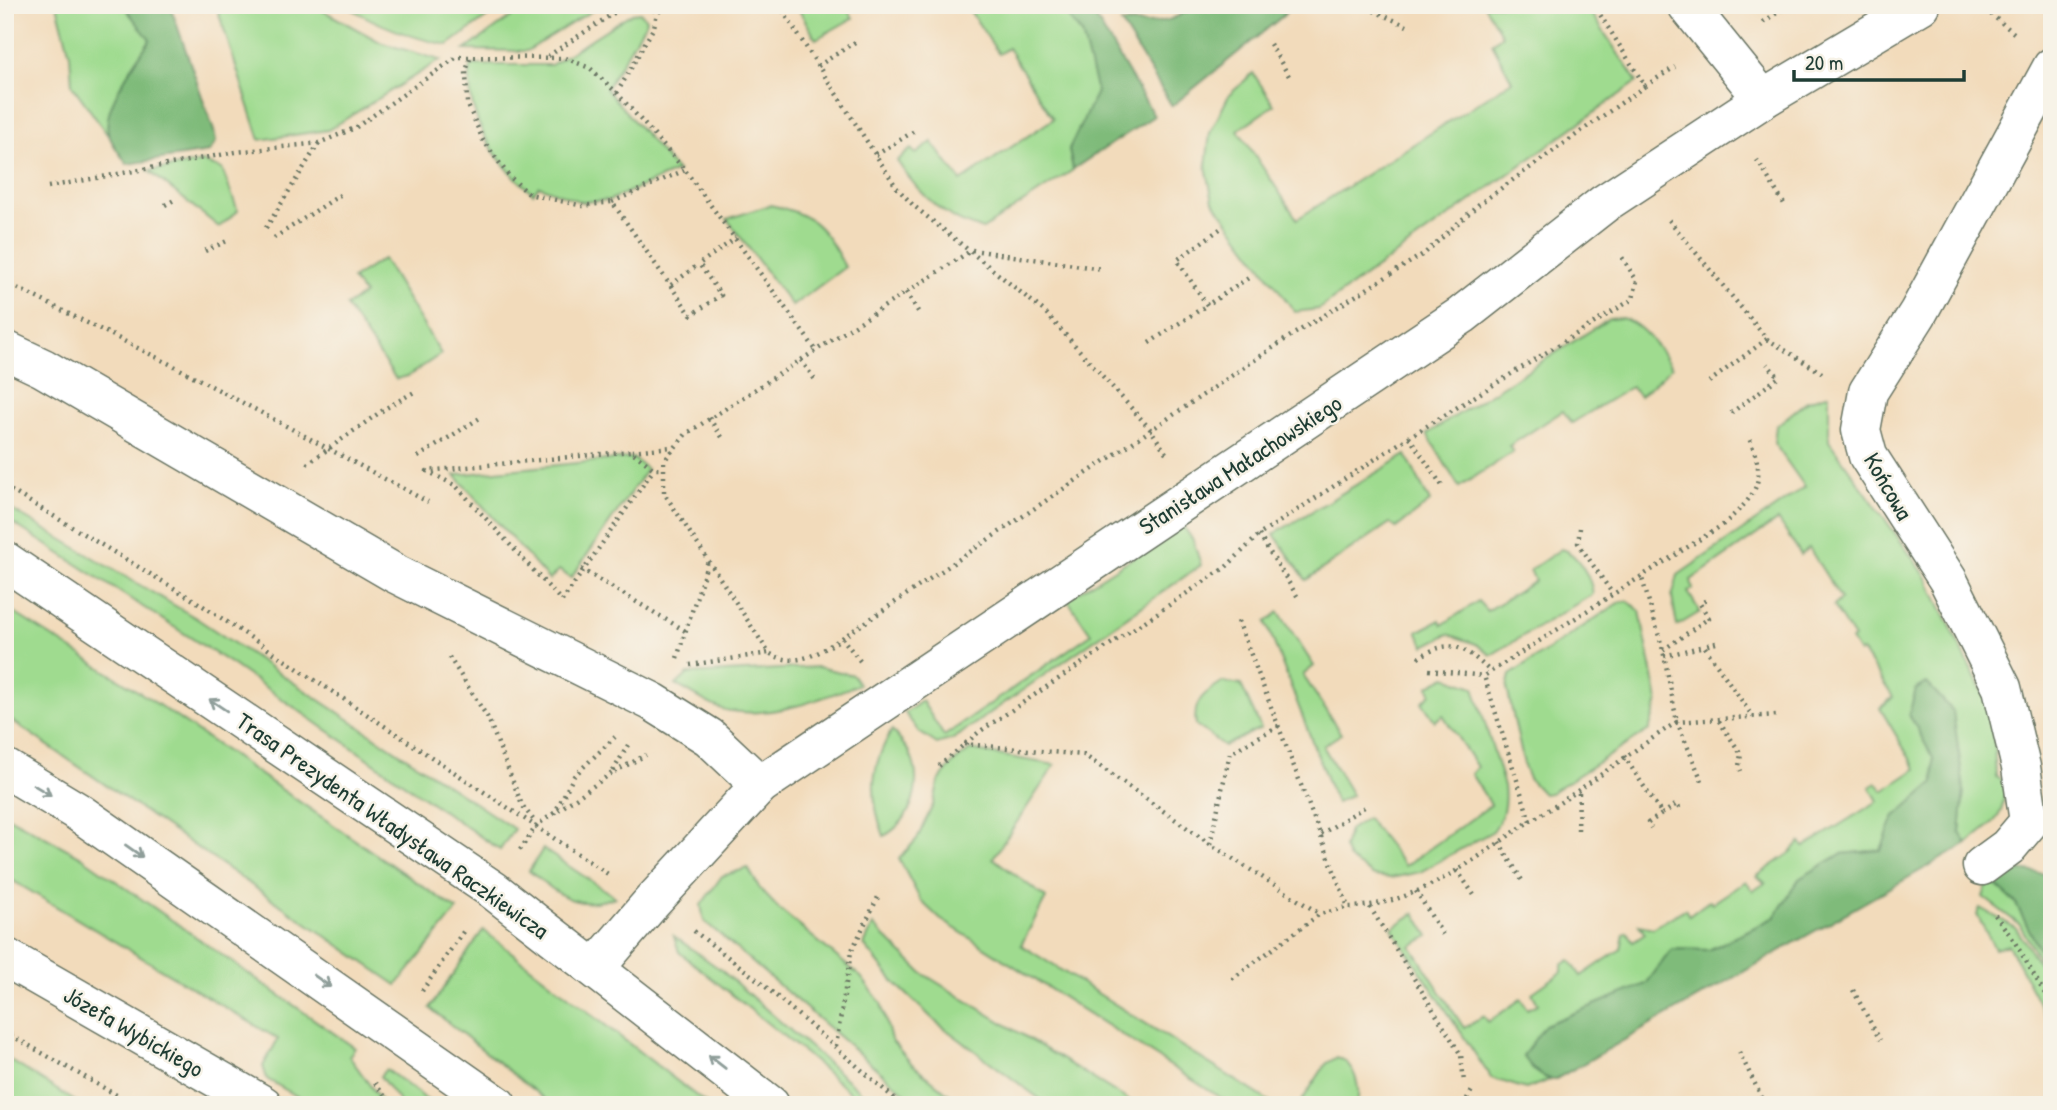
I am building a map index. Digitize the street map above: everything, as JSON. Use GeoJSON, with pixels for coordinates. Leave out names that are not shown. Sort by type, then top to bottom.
{"type":"FeatureCollection","features":[{"type":"Feature","properties":{"kind":"street"},"geometry":{"type":"LineString","coordinates":[[1687,5],[1763,99]]}},
{"type":"Feature","properties":{"kind":"street","name":"Stanisława Małachowskiego"},"geometry":{"type":"LineString","coordinates":[[596,967],[760,785],[1462,315],[1605,202],[1763,99],[1921,5]]}},
{"type":"Feature","properties":{"kind":"street","name":"Końcowa"},"geometry":{"type":"LineString","coordinates":[[1982,866],[2008,847],[2029,822],[2018,754],[2002,688],[1948,580],[1868,456],[1861,430],[1868,392],[1918,313],[2052,67]]}},
{"type":"Feature","properties":{"kind":"street"},"geometry":{"type":"LineString","coordinates":[[5,350],[43,368],[396,573],[653,702],[709,737],[760,785]]}},
{"type":"Feature","properties":{"kind":"street","name":"Trasa Prezydenta Władysława Raczkiewicza"},"geometry":{"type":"LineString","coordinates":[[5,561],[493,890],[596,967],[770,1105]]}},
{"type":"Feature","properties":{"kind":"street"},"geometry":{"type":"LineString","coordinates":[[5,768],[78,812],[497,1105]]}},
{"type":"Feature","properties":{"kind":"street","name":"Józefa Wybickiego"},"geometry":{"type":"LineString","coordinates":[[5,957],[263,1105]]}},
{"type":"Feature","properties":{"kind":"path"},"geometry":{"type":"LineString","coordinates":[[547,57],[626,5]]}},
{"type":"Feature","properties":{"kind":"path"},"geometry":{"type":"LineString","coordinates":[[648,5],[657,13]]}},
{"type":"Feature","properties":{"kind":"path"},"geometry":{"type":"LineString","coordinates":[[617,93],[654,27],[657,13],[668,5]]}},
{"type":"Feature","properties":{"kind":"path"},"geometry":{"type":"LineString","coordinates":[[779,5],[897,188],[914,206],[972,250],[1045,312],[1151,430],[1193,494]]}},
{"type":"Feature","properties":{"kind":"path"},"geometry":{"type":"LineString","coordinates":[[1361,5],[1407,26]]}},
{"type":"Feature","properties":{"kind":"path"},"geometry":{"type":"LineString","coordinates":[[1102,270],[972,250],[709,418],[673,447],[662,469],[668,500],[769,653],[781,660],[812,658],[1289,337],[1425,253],[1479,204],[1646,86],[1594,5]]}},
{"type":"Feature","properties":{"kind":"path"},"geometry":{"type":"LineString","coordinates":[[1760,24],[1789,5]]}},
{"type":"Feature","properties":{"kind":"path"},"geometry":{"type":"LineString","coordinates":[[818,66],[858,40]]}},
{"type":"Feature","properties":{"kind":"path"},"geometry":{"type":"LineString","coordinates":[[1270,44],[1289,76]]}},
{"type":"Feature","properties":{"kind":"path"},"geometry":{"type":"LineString","coordinates":[[48,187],[236,152],[319,143],[355,128],[457,57],[547,57],[580,62],[617,93],[685,170],[816,350]]}},
{"type":"Feature","properties":{"kind":"path"},"geometry":{"type":"LineString","coordinates":[[470,59],[466,71],[467,103],[483,139],[509,176],[529,194],[583,206],[612,202],[685,170]]}},
{"type":"Feature","properties":{"kind":"path"},"geometry":{"type":"LineString","coordinates":[[876,155],[916,130]]}},
{"type":"Feature","properties":{"kind":"path"},"geometry":{"type":"LineString","coordinates":[[266,228],[319,143]]}},
{"type":"Feature","properties":{"kind":"path"},"geometry":{"type":"LineString","coordinates":[[1754,156],[1786,207]]}},
{"type":"Feature","properties":{"kind":"path"},"geometry":{"type":"LineString","coordinates":[[274,238],[340,195]]}},
{"type":"Feature","properties":{"kind":"path"},"geometry":{"type":"LineString","coordinates":[[165,205],[176,199]]}},
{"type":"Feature","properties":{"kind":"path"},"geometry":{"type":"LineString","coordinates":[[612,202],[691,315],[721,295],[699,264]]}},
{"type":"Feature","properties":{"kind":"path"},"geometry":{"type":"LineString","coordinates":[[1666,217],[1685,236],[1768,339],[1838,382],[1868,392]]}},
{"type":"Feature","properties":{"kind":"path"},"geometry":{"type":"LineString","coordinates":[[1207,305],[1177,260],[1220,229]]}},
{"type":"Feature","properties":{"kind":"path"},"geometry":{"type":"LineString","coordinates":[[671,285],[736,238]]}},
{"type":"Feature","properties":{"kind":"path"},"geometry":{"type":"LineString","coordinates":[[205,251],[227,241]]}},
{"type":"Feature","properties":{"kind":"path"},"geometry":{"type":"LineString","coordinates":[[939,766],[963,744],[1226,567],[1259,535],[1409,437],[1633,299],[1637,281],[1616,247]]}},
{"type":"Feature","properties":{"kind":"path"},"geometry":{"type":"LineString","coordinates":[[1149,343],[1250,277]]}},
{"type":"Feature","properties":{"kind":"path"},"geometry":{"type":"LineString","coordinates":[[5,282],[174,366],[428,502]]}},
{"type":"Feature","properties":{"kind":"path"},"geometry":{"type":"LineString","coordinates":[[906,292],[919,313]]}},
{"type":"Feature","properties":{"kind":"path"},"geometry":{"type":"LineString","coordinates":[[1709,382],[1768,339]]}},
{"type":"Feature","properties":{"kind":"path"},"geometry":{"type":"LineString","coordinates":[[801,360],[815,380]]}},
{"type":"Feature","properties":{"kind":"path"},"geometry":{"type":"LineString","coordinates":[[1731,413],[1779,377],[1767,364]]}},
{"type":"Feature","properties":{"kind":"path"},"geometry":{"type":"LineString","coordinates":[[261,495],[416,391]]}},
{"type":"Feature","properties":{"kind":"path"},"geometry":{"type":"LineString","coordinates":[[418,457],[483,416]]}},
{"type":"Feature","properties":{"kind":"path"},"geometry":{"type":"LineString","coordinates":[[709,418],[724,440]]}},
{"type":"Feature","properties":{"kind":"path"},"geometry":{"type":"LineString","coordinates":[[1429,670],[1484,676],[1724,524],[1755,492],[1761,478],[1757,456],[1748,436]]}},
{"type":"Feature","properties":{"kind":"path"},"geometry":{"type":"LineString","coordinates":[[1409,437],[1443,487]]}},
{"type":"Feature","properties":{"kind":"path"},"geometry":{"type":"LineString","coordinates":[[562,601],[456,486],[427,471],[673,447]]}},
{"type":"Feature","properties":{"kind":"path"},"geometry":{"type":"LineString","coordinates":[[632,451],[654,469],[662,469]]}},
{"type":"Feature","properties":{"kind":"path"},"geometry":{"type":"LineString","coordinates":[[536,643],[581,569],[654,469]]}},
{"type":"Feature","properties":{"kind":"path"},"geometry":{"type":"LineString","coordinates":[[5,487],[197,601],[652,902],[759,981],[902,1105]]}},
{"type":"Feature","properties":{"kind":"path"},"geometry":{"type":"LineString","coordinates":[[1580,528],[1578,543],[1612,593]]}},
{"type":"Feature","properties":{"kind":"path"},"geometry":{"type":"LineString","coordinates":[[1259,535],[1299,599]]}},
{"type":"Feature","properties":{"kind":"path"},"geometry":{"type":"LineString","coordinates":[[674,667],[708,561]]}},
{"type":"Feature","properties":{"kind":"path"},"geometry":{"type":"LineString","coordinates":[[581,569],[687,632]]}},
{"type":"Feature","properties":{"kind":"path"},"geometry":{"type":"LineString","coordinates":[[1641,575],[1664,653],[1677,722],[1702,781]]}},
{"type":"Feature","properties":{"kind":"path"},"geometry":{"type":"LineString","coordinates":[[1664,653],[1709,618],[1700,604],[1708,599]]}},
{"type":"Feature","properties":{"kind":"path"},"geometry":{"type":"LineString","coordinates":[[1238,621],[1348,907]]}},
{"type":"Feature","properties":{"kind":"path"},"geometry":{"type":"LineString","coordinates":[[842,638],[887,699]]}},
{"type":"Feature","properties":{"kind":"path"},"geometry":{"type":"LineString","coordinates":[[1664,653],[1716,643]]}},
{"type":"Feature","properties":{"kind":"path"},"geometry":{"type":"LineString","coordinates":[[1418,658],[1438,645],[1450,645],[1474,656],[1490,671]]}},
{"type":"Feature","properties":{"kind":"path"},"geometry":{"type":"LineString","coordinates":[[1704,646],[1754,718]]}},
{"type":"Feature","properties":{"kind":"path"},"geometry":{"type":"LineString","coordinates":[[446,651],[488,718],[522,805],[537,825]]}},
{"type":"Feature","properties":{"kind":"path"},"geometry":{"type":"LineString","coordinates":[[687,665],[769,653]]}},
{"type":"Feature","properties":{"kind":"path"},"geometry":{"type":"LineString","coordinates":[[1484,676],[1530,821]]}},
{"type":"Feature","properties":{"kind":"path"},"geometry":{"type":"LineString","coordinates":[[1232,978],[1320,914],[1398,900],[1457,870],[1579,792],[1624,756],[1677,722],[1777,715]]}},
{"type":"Feature","properties":{"kind":"path"},"geometry":{"type":"LineString","coordinates":[[1718,720],[1741,754],[1741,771]]}},
{"type":"Feature","properties":{"kind":"path"},"geometry":{"type":"LineString","coordinates":[[1210,844],[1230,753],[1280,725]]}},
{"type":"Feature","properties":{"kind":"path"},"geometry":{"type":"LineString","coordinates":[[963,744],[1084,754],[1210,844],[1320,914]]}},
{"type":"Feature","properties":{"kind":"path"},"geometry":{"type":"LineString","coordinates":[[1624,756],[1662,814]]}},
{"type":"Feature","properties":{"kind":"path"},"geometry":{"type":"LineString","coordinates":[[552,818],[574,776]]}},
{"type":"Feature","properties":{"kind":"path"},"geometry":{"type":"LineString","coordinates":[[1578,830],[1579,792]]}},
{"type":"Feature","properties":{"kind":"path"},"geometry":{"type":"LineString","coordinates":[[1651,828],[1648,823],[1677,804],[1680,810]]}},
{"type":"Feature","properties":{"kind":"path"},"geometry":{"type":"LineString","coordinates":[[1321,834],[1366,806]]}},
{"type":"Feature","properties":{"kind":"path"},"geometry":{"type":"LineString","coordinates":[[1499,842],[1523,882]]}},
{"type":"Feature","properties":{"kind":"path"},"geometry":{"type":"LineString","coordinates":[[1457,870],[1476,898]]}},
{"type":"Feature","properties":{"kind":"path"},"geometry":{"type":"LineString","coordinates":[[1416,891],[1443,934]]}},
{"type":"Feature","properties":{"kind":"path"},"geometry":{"type":"LineString","coordinates":[[836,1047],[851,951],[880,893]]}},
{"type":"Feature","properties":{"kind":"path"},"geometry":{"type":"LineString","coordinates":[[1370,907],[1461,1055],[1464,1082]]}},
{"type":"Feature","properties":{"kind":"path"},"geometry":{"type":"LineString","coordinates":[[1992,911],[2013,940],[2052,1006]]}},
{"type":"Feature","properties":{"kind":"path"},"geometry":{"type":"LineString","coordinates":[[1853,990],[1880,1040]]}},
{"type":"Feature","properties":{"kind":"path"},"geometry":{"type":"LineString","coordinates":[[5,1032],[134,1105]]}},
{"type":"Feature","properties":{"kind":"path"},"geometry":{"type":"LineString","coordinates":[[1739,1052],[1764,1102]]}},
{"type":"Feature","properties":{"kind":"path"},"geometry":{"type":"LineString","coordinates":[[1463,1105],[1473,1088]]}},
{"type":"Feature","properties":{"kind":"green space"},"geometry":{"type":"Polygon","coordinates":[[[57,5],[123,5],[151,39],[117,96],[107,134],[72,85],[70,55],[57,5]]]}},
{"type":"Feature","properties":{"kind":"green space"},"geometry":{"type":"Polygon","coordinates":[[[123,5],[170,5],[214,131],[216,142],[209,152],[127,164],[112,142],[107,125],[109,112],[121,86],[150,40],[123,5]]]}},
{"type":"Feature","properties":{"kind":"green space"},"geometry":{"type":"Polygon","coordinates":[[[216,5],[313,5],[382,43],[440,60],[328,130],[260,140],[216,5]]]}},
{"type":"Feature","properties":{"kind":"green space"},"geometry":{"type":"Polygon","coordinates":[[[345,5],[504,5],[448,45],[395,30],[345,5]]]}},
{"type":"Feature","properties":{"kind":"green space"},"geometry":{"type":"Polygon","coordinates":[[[528,5],[601,5],[527,51],[465,50],[528,5]]]}},
{"type":"Feature","properties":{"kind":"green space"},"geometry":{"type":"Polygon","coordinates":[[[796,5],[845,5],[853,18],[816,39],[796,5]]]}},
{"type":"Feature","properties":{"kind":"green space"},"geometry":{"type":"Polygon","coordinates":[[[966,5],[1058,5],[1082,34],[1098,92],[1069,149],[1073,170],[983,229],[956,220],[934,204],[914,184],[897,161],[911,149],[916,154],[932,142],[961,181],[1053,119],[1008,48],[999,54],[966,5]]]}},
{"type":"Feature","properties":{"kind":"green space"},"geometry":{"type":"Polygon","coordinates":[[[1058,5],[1088,5],[1154,116],[1073,169],[1069,149],[1097,92],[1082,34],[1058,5]]]}},
{"type":"Feature","properties":{"kind":"green space"},"geometry":{"type":"Polygon","coordinates":[[[1195,5],[1290,5],[1284,15],[1172,106],[1121,23],[1169,20],[1195,5]]]}},
{"type":"Feature","properties":{"kind":"green space"},"geometry":{"type":"Polygon","coordinates":[[[1484,5],[1586,5],[1637,82],[1319,309],[1295,312],[1213,201],[1206,166],[1210,133],[1229,95],[1253,73],[1274,105],[1238,130],[1297,219],[1512,81],[1492,43],[1502,35],[1484,5]]]}},
{"type":"Feature","properties":{"kind":"green space"},"geometry":{"type":"Polygon","coordinates":[[[640,12],[646,19],[645,24],[606,89],[677,171],[610,200],[581,202],[539,186],[533,193],[495,153],[477,120],[470,84],[471,65],[551,65],[632,13],[640,12]]]}},
{"type":"Feature","properties":{"kind":"green space"},"geometry":{"type":"Polygon","coordinates":[[[203,162],[222,169],[238,211],[219,227],[149,171],[203,162]]]}},
{"type":"Feature","properties":{"kind":"green space"},"geometry":{"type":"Polygon","coordinates":[[[770,205],[808,218],[831,242],[845,267],[792,306],[727,219],[770,205]]]}},
{"type":"Feature","properties":{"kind":"green space"},"geometry":{"type":"Polygon","coordinates":[[[383,259],[441,354],[408,376],[396,379],[346,306],[364,294],[352,279],[383,259]]]}},
{"type":"Feature","properties":{"kind":"green space"},"geometry":{"type":"Polygon","coordinates":[[[1622,318],[1638,326],[1672,367],[1640,396],[1631,387],[1572,423],[1563,411],[1509,446],[1513,452],[1459,487],[1427,434],[1609,319],[1622,318]]]}},
{"type":"Feature","properties":{"kind":"green space"},"geometry":{"type":"Polygon","coordinates":[[[1829,394],[1829,441],[1927,578],[1985,698],[1994,741],[1996,777],[2004,782],[2000,812],[1991,825],[1967,844],[1960,833],[1964,789],[1909,714],[1933,758],[1934,783],[1894,817],[1881,850],[1841,854],[1799,879],[1775,917],[1709,950],[1672,949],[1646,984],[1545,1025],[1532,1069],[1549,1080],[1526,1089],[1491,1078],[1392,928],[1415,913],[1429,936],[1411,946],[1464,1028],[1484,1016],[1488,1022],[1521,999],[1527,1009],[1538,1004],[1532,993],[1562,972],[1562,965],[1570,960],[1581,976],[1621,949],[1624,934],[1627,932],[1633,942],[1645,934],[1639,925],[1653,928],[1685,909],[1689,916],[1710,900],[1713,903],[1746,881],[1753,891],[1765,883],[1757,876],[1789,854],[1800,842],[1804,847],[1878,801],[1870,787],[1877,783],[1883,791],[1916,769],[1880,708],[1893,697],[1862,651],[1859,653],[1851,640],[1854,638],[1833,606],[1841,599],[1809,548],[1801,555],[1778,520],[1691,580],[1693,589],[1688,592],[1700,612],[1677,626],[1672,597],[1678,575],[1805,487],[1774,443],[1776,426],[1807,401],[1829,394]]]}},
{"type":"Feature","properties":{"kind":"green space"},"geometry":{"type":"Polygon","coordinates":[[[1406,455],[1430,502],[1396,528],[1390,523],[1306,580],[1274,534],[1406,455]]]}},
{"type":"Feature","properties":{"kind":"green space"},"geometry":{"type":"Polygon","coordinates":[[[633,458],[647,469],[571,578],[559,570],[549,580],[455,475],[633,458]]]}},
{"type":"Feature","properties":{"kind":"green space"},"geometry":{"type":"Polygon","coordinates":[[[5,506],[196,618],[514,829],[500,850],[233,665],[5,518],[5,506]]]}},
{"type":"Feature","properties":{"kind":"green space"},"geometry":{"type":"Polygon","coordinates":[[[1183,526],[1193,540],[1201,565],[953,739],[937,744],[919,732],[905,713],[922,701],[944,736],[1091,634],[1067,599],[1183,526]]]}},
{"type":"Feature","properties":{"kind":"green space"},"geometry":{"type":"Polygon","coordinates":[[[1561,549],[1573,555],[1583,567],[1593,594],[1491,655],[1476,644],[1448,634],[1425,646],[1417,632],[1440,620],[1442,625],[1478,601],[1487,611],[1535,581],[1530,570],[1561,549]]]}},
{"type":"Feature","properties":{"kind":"green space"},"geometry":{"type":"Polygon","coordinates":[[[1628,601],[1640,611],[1658,701],[1649,730],[1550,793],[1543,794],[1529,779],[1525,769],[1507,688],[1510,675],[1620,602],[1628,601]]]}},
{"type":"Feature","properties":{"kind":"green space"},"geometry":{"type":"Polygon","coordinates":[[[5,607],[147,697],[457,910],[397,985],[5,716],[5,607]]]}},
{"type":"Feature","properties":{"kind":"green space"},"geometry":{"type":"Polygon","coordinates":[[[1279,612],[1314,666],[1303,675],[1341,734],[1323,746],[1352,795],[1336,803],[1266,622],[1279,612]]]}},
{"type":"Feature","properties":{"kind":"green space"},"geometry":{"type":"Polygon","coordinates":[[[818,667],[853,675],[859,684],[797,706],[764,712],[731,711],[717,707],[676,685],[688,674],[818,667]]]}},
{"type":"Feature","properties":{"kind":"green space"},"geometry":{"type":"Polygon","coordinates":[[[1446,677],[1474,687],[1504,786],[1502,815],[1493,831],[1420,872],[1391,878],[1374,876],[1349,859],[1344,848],[1349,830],[1367,818],[1405,866],[1491,805],[1471,774],[1477,767],[1443,715],[1435,721],[1422,702],[1431,694],[1429,686],[1446,677]]]}},
{"type":"Feature","properties":{"kind":"green space"},"geometry":{"type":"Polygon","coordinates":[[[1222,682],[1241,685],[1261,728],[1224,746],[1196,725],[1195,717],[1201,699],[1222,682]]]}},
{"type":"Feature","properties":{"kind":"green space"},"geometry":{"type":"Polygon","coordinates":[[[1927,683],[1953,711],[1964,789],[1960,833],[1967,844],[1556,1079],[1541,1075],[1533,1068],[1523,1056],[1545,1025],[1646,984],[1672,949],[1709,950],[1775,917],[1799,879],[1841,854],[1881,850],[1894,817],[1934,783],[1933,758],[1909,714],[1916,689],[1927,683]]]}},
{"type":"Feature","properties":{"kind":"green space"},"geometry":{"type":"Polygon","coordinates":[[[892,730],[909,752],[914,764],[916,788],[902,821],[884,836],[876,808],[874,782],[879,757],[892,730]]]}},
{"type":"Feature","properties":{"kind":"green space"},"geometry":{"type":"Polygon","coordinates":[[[970,750],[1055,765],[993,858],[1046,898],[1021,945],[1275,1105],[1232,1105],[940,919],[921,901],[899,859],[917,839],[933,805],[939,781],[952,764],[970,750]]]}},
{"type":"Feature","properties":{"kind":"green space"},"geometry":{"type":"Polygon","coordinates":[[[5,815],[80,856],[355,1048],[349,1056],[384,1105],[312,1105],[267,1079],[263,1066],[278,1039],[5,876],[5,815]]]}},
{"type":"Feature","properties":{"kind":"green space"},"geometry":{"type":"Polygon","coordinates":[[[543,849],[615,897],[589,902],[568,898],[559,893],[529,871],[543,849]]]}},
{"type":"Feature","properties":{"kind":"green space"},"geometry":{"type":"Polygon","coordinates":[[[748,868],[760,889],[779,909],[861,977],[881,1003],[891,1040],[911,1063],[962,1105],[919,1105],[704,921],[701,905],[722,876],[748,868]]]}},
{"type":"Feature","properties":{"kind":"green space"},"geometry":{"type":"Polygon","coordinates":[[[2019,870],[2052,875],[2052,974],[2015,902],[1989,879],[2019,870]]]}},
{"type":"Feature","properties":{"kind":"green space"},"geometry":{"type":"Polygon","coordinates":[[[1989,879],[2015,902],[2052,974],[2052,982],[2020,925],[1983,897],[1989,879]]]}},
{"type":"Feature","properties":{"kind":"green space"},"geometry":{"type":"Polygon","coordinates":[[[1980,908],[2016,928],[2052,984],[2052,1027],[2008,945],[1995,949],[1977,915],[1980,908]]]}},
{"type":"Feature","properties":{"kind":"green space"},"geometry":{"type":"Polygon","coordinates":[[[873,925],[922,973],[1136,1105],[1048,1105],[936,1022],[894,982],[864,945],[873,925]]]}},
{"type":"Feature","properties":{"kind":"green space"},"geometry":{"type":"Polygon","coordinates":[[[483,930],[708,1105],[552,1105],[430,1008],[483,930]]]}},
{"type":"Feature","properties":{"kind":"green space"},"geometry":{"type":"Polygon","coordinates":[[[674,936],[721,970],[876,1105],[864,1105],[807,1055],[679,952],[674,936]]]}},
{"type":"Feature","properties":{"kind":"green space"},"geometry":{"type":"Polygon","coordinates":[[[5,1057],[81,1105],[5,1105],[5,1057]]]}},
{"type":"Feature","properties":{"kind":"green space"},"geometry":{"type":"Polygon","coordinates":[[[1337,1057],[1348,1064],[1355,1076],[1357,1105],[1299,1105],[1326,1064],[1337,1057]]]}},
{"type":"Feature","properties":{"kind":"green space"},"geometry":{"type":"Polygon","coordinates":[[[386,1069],[434,1105],[402,1105],[380,1076],[386,1069]]]}}]}
